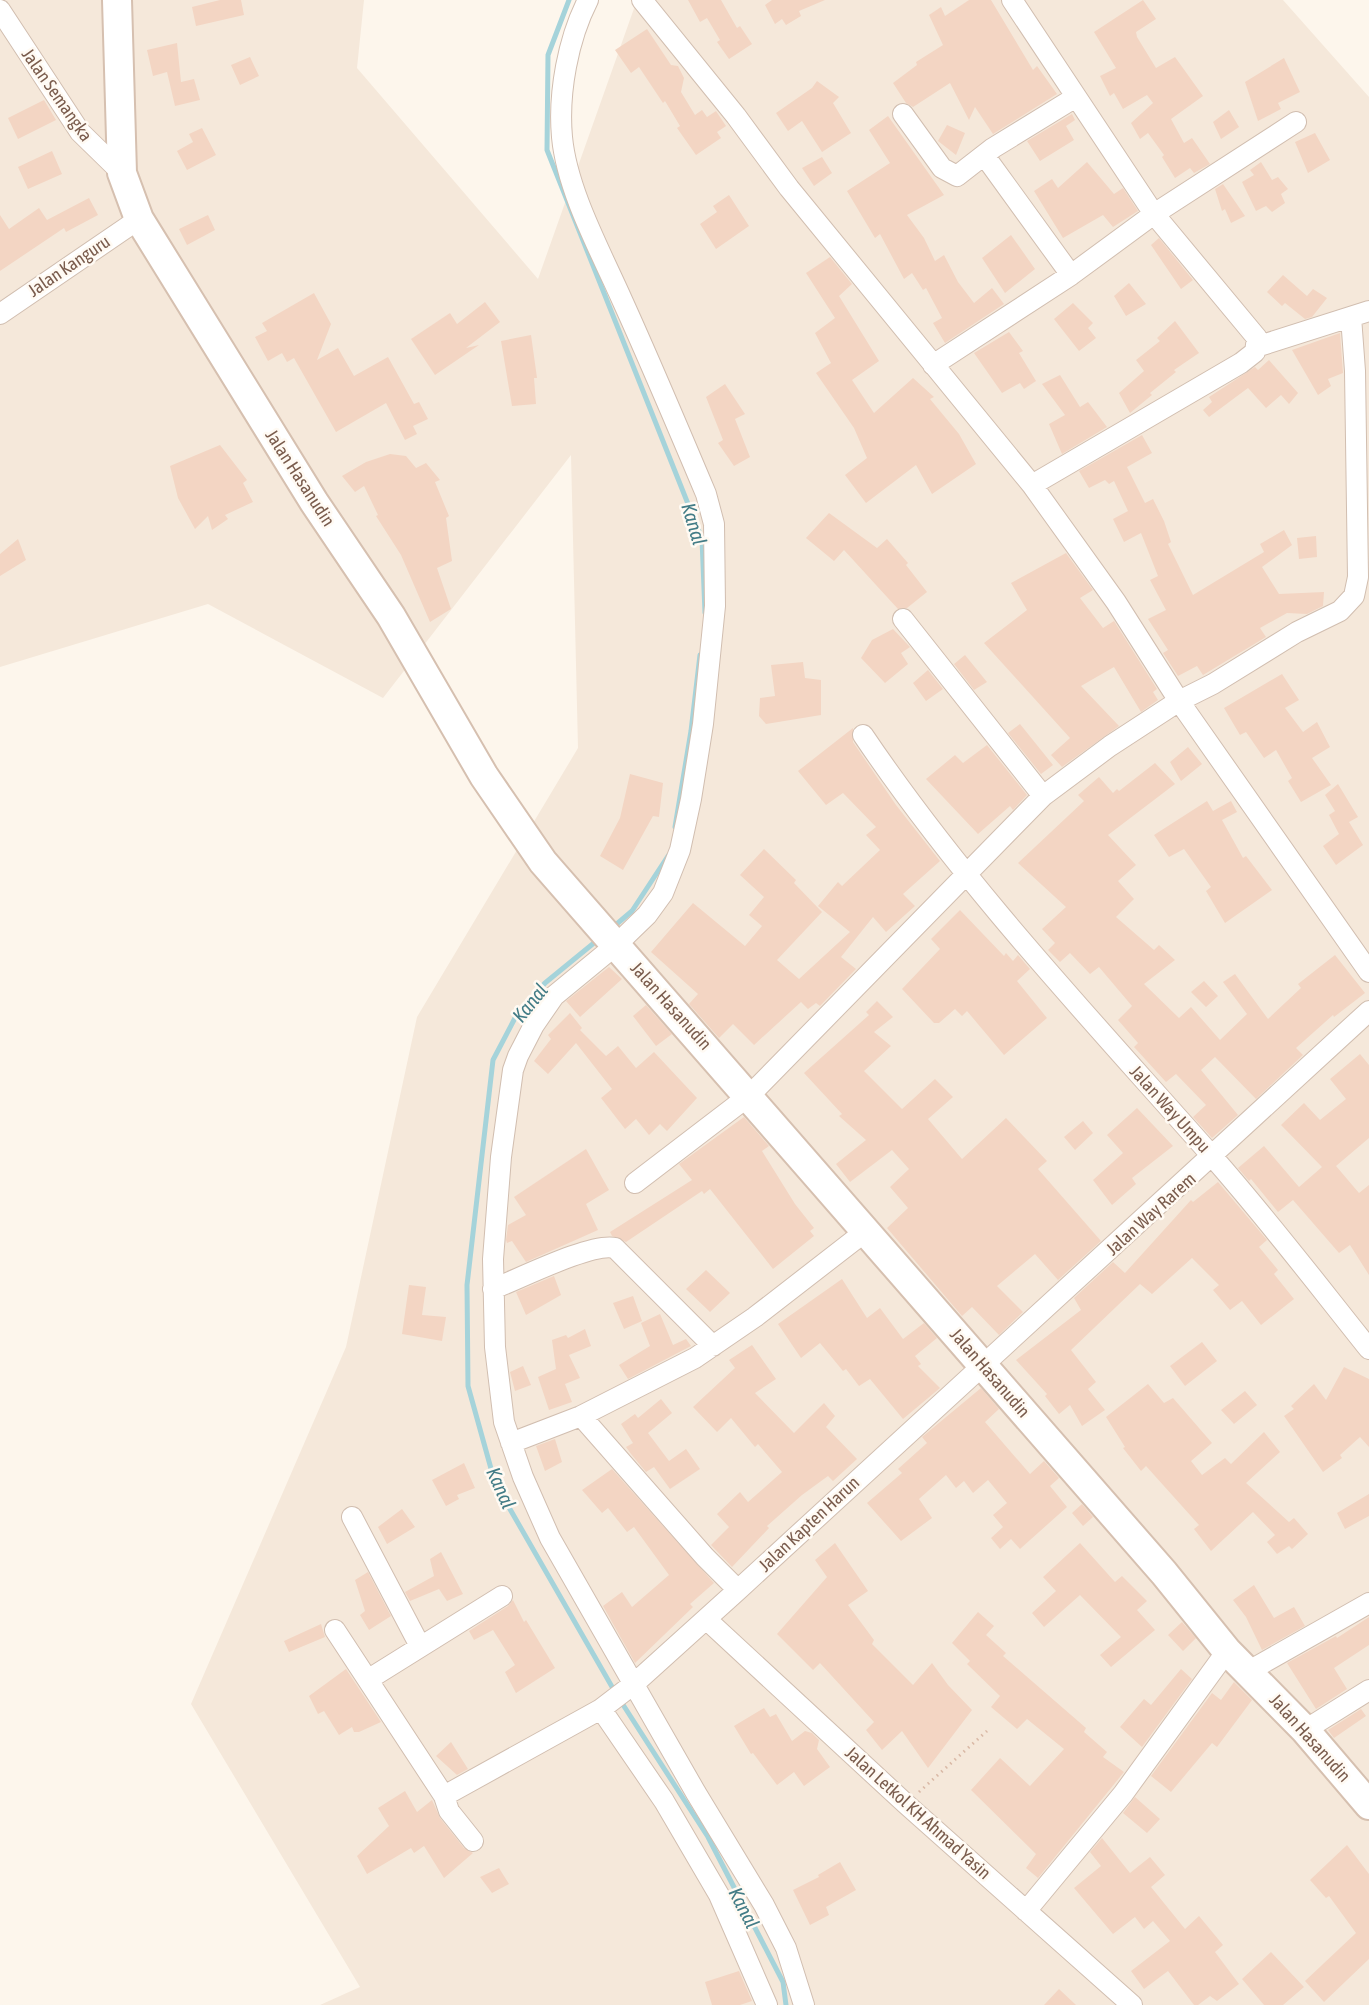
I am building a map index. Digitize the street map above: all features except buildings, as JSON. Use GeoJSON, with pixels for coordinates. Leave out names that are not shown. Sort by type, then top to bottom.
{"type":"FeatureCollection","features":[{"type":"Feature","properties":{"kind":"main road","name":"Jalan Hasanudin"},"geometry":{"type":"LineString","coordinates":[[117,0],[122,173],[139,219],[314,502],[391,616],[484,777],[543,862],[591,918],[750,1095],[1164,1573],[1227,1651],[1305,1730],[1369,1805]]}},
{"type":"Feature","properties":{"kind":"street"},"geometry":{"type":"LineString","coordinates":[[588,0],[571,50],[562,104],[562,136],[567,168],[597,244],[706,494],[714,524],[715,606],[703,724],[691,799],[680,850],[663,893],[614,943],[554,996],[534,1025],[513,1070],[501,1157],[493,1289],[498,1386],[511,1443],[550,1538],[696,1793],[764,1905],[786,1948],[804,2005]]}},
{"type":"Feature","properties":{"kind":"street"},"geometry":{"type":"LineString","coordinates":[[642,0],[736,116],[789,188],[1032,485],[1116,602],[1179,701],[1369,972]]}},
{"type":"Feature","properties":{"kind":"street"},"geometry":{"type":"LineString","coordinates":[[1012,0],[1154,214],[1254,334],[1256,347],[1255,351],[1241,363],[1032,485]]}},
{"type":"Feature","properties":{"kind":"street","name":"Jalan Semangka"},"geometry":{"type":"LineString","coordinates":[[0,10],[80,132],[122,173]]}},
{"type":"Feature","properties":{"kind":"street"},"geometry":{"type":"LineString","coordinates":[[903,114],[942,168],[951,175],[957,176],[984,155],[1076,97]]}},
{"type":"Feature","properties":{"kind":"street"},"geometry":{"type":"LineString","coordinates":[[933,365],[1071,275],[1154,214],[1296,122]]}},
{"type":"Feature","properties":{"kind":"street"},"geometry":{"type":"LineString","coordinates":[[984,155],[1071,275]]}},
{"type":"Feature","properties":{"kind":"street","name":"Jalan Kanguru"},"geometry":{"type":"LineString","coordinates":[[0,314],[139,219]]}},
{"type":"Feature","properties":{"kind":"street"},"geometry":{"type":"LineString","coordinates":[[634,1183],[750,1095],[1043,796],[1110,746],[1179,701],[1213,684],[1297,632],[1340,611],[1354,596],[1358,577],[1355,371],[1360,314],[1256,347]]}},
{"type":"Feature","properties":{"kind":"street"},"geometry":{"type":"LineString","coordinates":[[903,619],[1043,796]]}},
{"type":"Feature","properties":{"kind":"street","name":"Jalan Way Umpu"},"geometry":{"type":"LineString","coordinates":[[862,735],[901,792],[965,875],[1088,1018],[1213,1157],[1369,1349]]}},
{"type":"Feature","properties":{"kind":"street","name":"Jalan Way Rarem"},"geometry":{"type":"LineString","coordinates":[[982,1364],[1213,1157],[1369,1011]]}},
{"type":"Feature","properties":{"kind":"street"},"geometry":{"type":"LineString","coordinates":[[511,1443],[581,1416],[695,1358],[866,1231]]}},
{"type":"Feature","properties":{"kind":"street"},"geometry":{"type":"LineString","coordinates":[[493,1289],[606,1245],[615,1248],[713,1346]]}},
{"type":"Feature","properties":{"kind":"street","name":"Jalan Kapten Harun"},"geometry":{"type":"LineString","coordinates":[[444,1796],[604,1707],[633,1684],[982,1364]]}},
{"type":"Feature","properties":{"kind":"street"},"geometry":{"type":"LineString","coordinates":[[581,1416],[691,1542],[738,1590]]}},
{"type":"Feature","properties":{"kind":"street"},"geometry":{"type":"LineString","coordinates":[[352,1517],[420,1646]]}},
{"type":"Feature","properties":{"kind":"street"},"geometry":{"type":"LineString","coordinates":[[369,1679],[502,1596]]}},
{"type":"Feature","properties":{"kind":"street"},"geometry":{"type":"LineString","coordinates":[[1249,1671],[1369,1603]]}},
{"type":"Feature","properties":{"kind":"street","name":"Jalan Letkol KH Ahmad Yasin"},"geometry":{"type":"LineString","coordinates":[[706,1618],[906,1804],[1132,2005]]}},
{"type":"Feature","properties":{"kind":"street"},"geometry":{"type":"LineString","coordinates":[[335,1630],[444,1796],[449,1810],[473,1841]]}},
{"type":"Feature","properties":{"kind":"street"},"geometry":{"type":"LineString","coordinates":[[1026,1911],[1123,1794],[1227,1651]]}},
{"type":"Feature","properties":{"kind":"street"},"geometry":{"type":"LineString","coordinates":[[1305,1730],[1369,1690]]}},
{"type":"Feature","properties":{"kind":"street"},"geometry":{"type":"LineString","coordinates":[[604,1707],[719,1895],[767,2005]]}},
{"type":"Feature","properties":{"kind":"path"},"geometry":{"type":"LineString","coordinates":[[906,1804],[987,1731]]}},
{"type":"Feature","properties":{"kind":"shaded area"},"geometry":{"type":"Polygon","coordinates":[[[0,0],[364,0],[357,68],[538,279],[637,0],[1283,0],[1369,97],[1369,2005],[320,2005],[360,1987],[191,1704],[346,1347],[417,1017],[578,748],[571,455],[383,698],[208,604],[0,667],[0,0]]]}},
{"type":"Feature","properties":{"kind":"waterway","name":"Kanal"},"geometry":{"type":"LineString","coordinates":[[569,0],[548,55],[547,150],[702,539],[705,613]]}},
{"type":"Feature","properties":{"kind":"waterway","name":"Kanal"},"geometry":{"type":"LineString","coordinates":[[675,827],[691,731],[700,655]]}},
{"type":"Feature","properties":{"kind":"waterway","name":"Kanal"},"geometry":{"type":"LineString","coordinates":[[612,928],[632,911],[668,856]]}},
{"type":"Feature","properties":{"kind":"waterway","name":"Kanal"},"geometry":{"type":"LineString","coordinates":[[600,938],[545,983],[515,1018],[493,1060],[467,1285],[468,1386],[495,1483],[615,1692]]}},
{"type":"Feature","properties":{"kind":"waterway","name":"Kanal"},"geometry":{"type":"LineString","coordinates":[[620,1700],[708,1837],[783,1982],[786,2005]]}}]}
